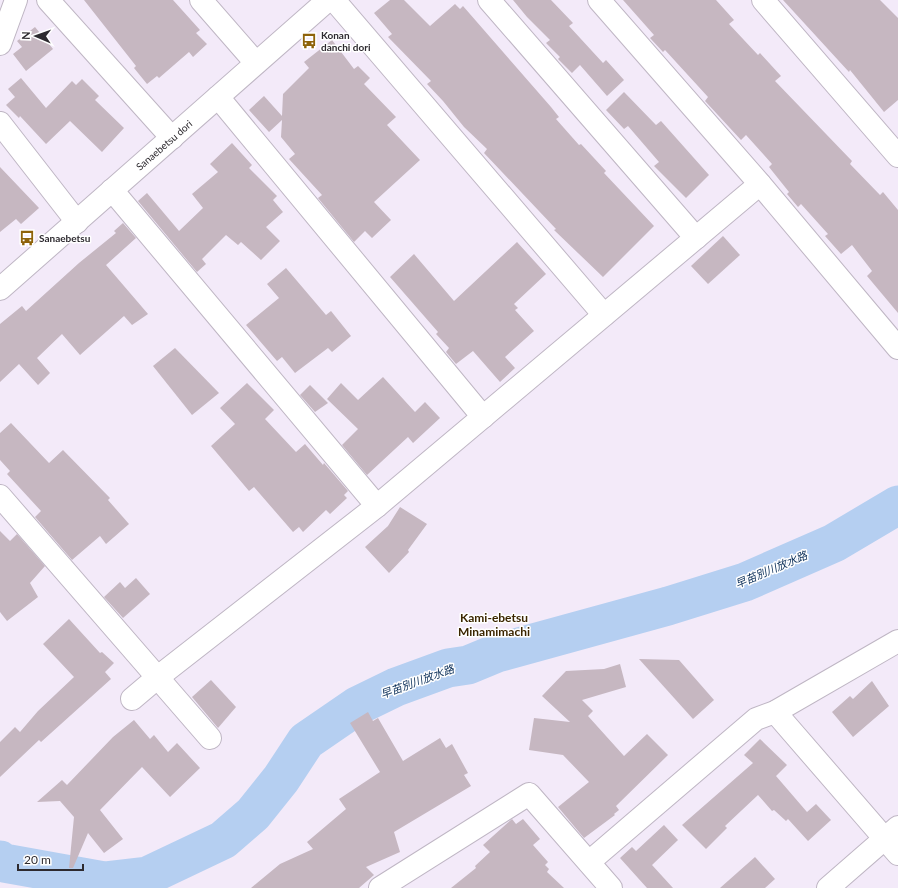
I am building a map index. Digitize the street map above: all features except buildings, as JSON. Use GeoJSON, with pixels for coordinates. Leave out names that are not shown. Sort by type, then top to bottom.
{"type":"FeatureCollection","features":[{"type":"Feature","properties":{"kind":"street"},"geometry":{"type":"LineString","coordinates":[[0,44],[16,0]]}},
{"type":"Feature","properties":{"kind":"street"},"geometry":{"type":"LineString","coordinates":[[48,0],[172,138]]}},
{"type":"Feature","properties":{"kind":"street"},"geometry":{"type":"LineString","coordinates":[[201,0],[256,63]]}},
{"type":"Feature","properties":{"kind":"street","name":"Sanaebetsu dori"},"geometry":{"type":"LineString","coordinates":[[0,289],[328,0]]}},
{"type":"Feature","properties":{"kind":"street"},"geometry":{"type":"LineString","coordinates":[[334,0],[604,315]]}},
{"type":"Feature","properties":{"kind":"street"},"geometry":{"type":"LineString","coordinates":[[489,0],[696,238]]}},
{"type":"Feature","properties":{"kind":"street"},"geometry":{"type":"LineString","coordinates":[[598,0],[760,184],[898,348]]}},
{"type":"Feature","properties":{"kind":"street"},"geometry":{"type":"LineString","coordinates":[[763,0],[898,156]]}},
{"type":"Feature","properties":{"kind":"street"},"geometry":{"type":"LineString","coordinates":[[218,97],[483,417]]}},
{"type":"Feature","properties":{"kind":"street"},"geometry":{"type":"LineString","coordinates":[[0,123],[77,222]]}},
{"type":"Feature","properties":{"kind":"street"},"geometry":{"type":"LineString","coordinates":[[132,699],[377,506],[760,184]]}},
{"type":"Feature","properties":{"kind":"street"},"geometry":{"type":"LineString","coordinates":[[112,190],[377,506]]}},
{"type":"Feature","properties":{"kind":"street"},"geometry":{"type":"LineString","coordinates":[[0,496],[210,738]]}},
{"type":"Feature","properties":{"kind":"street"},"geometry":{"type":"LineString","coordinates":[[589,862],[756,719],[775,712],[898,641]]}},
{"type":"Feature","properties":{"kind":"street"},"geometry":{"type":"LineString","coordinates":[[775,712],[894,840],[828,888]]}},
{"type":"Feature","properties":{"kind":"street"},"geometry":{"type":"LineString","coordinates":[[387,886],[529,794],[611,888]]}},
{"type":"Feature","properties":{"kind":"waterway","name":"早苗別川放水路"},"geometry":{"type":"LineString","coordinates":[[0,860],[4,863],[104,881],[147,876],[223,840],[253,814],[281,779],[306,741],[357,706],[396,687],[448,668],[468,665],[497,653],[668,606],[745,582],[834,543],[898,505]]}},
{"type":"Feature","properties":{"kind":"place","name":"Konan danchi dori"},"geometry":{"type":"Point","coordinates":[309,41]}},
{"type":"Feature","properties":{"kind":"place","name":"Sanaebetsu"},"geometry":{"type":"Point","coordinates":[27,238]}},
{"type":"Feature","properties":{"kind":"district","name":"Kami-ebetsu Minamimachi"},"geometry":{"type":"Point","coordinates":[494,624]}}]}
